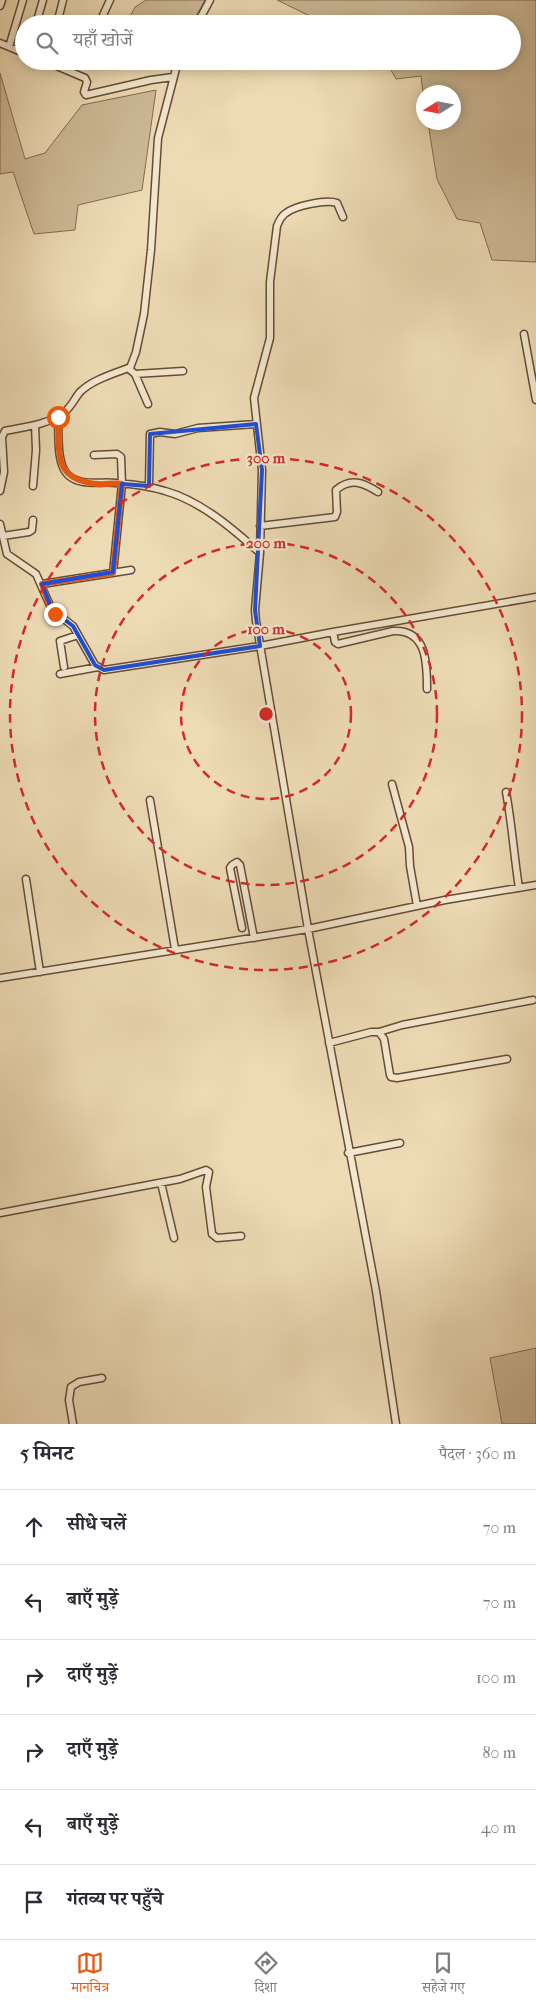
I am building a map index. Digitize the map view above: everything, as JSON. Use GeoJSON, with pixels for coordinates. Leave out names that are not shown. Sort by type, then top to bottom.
{"type":"FeatureCollection","features":[{"type":"Feature","properties":{"kind":"street"},"geometry":{"type":"LineString","coordinates":[[0,6],[2,0]]}},
{"type":"Feature","properties":{"kind":"street"},"geometry":{"type":"LineString","coordinates":[[19,15],[23,0]]}},
{"type":"Feature","properties":{"kind":"street"},"geometry":{"type":"LineString","coordinates":[[39,15],[43,0]]}},
{"type":"Feature","properties":{"kind":"street"},"geometry":{"type":"LineString","coordinates":[[59,15],[63,0]]}},
{"type":"Feature","properties":{"kind":"street"},"geometry":{"type":"LineString","coordinates":[[103,15],[110,0]]}},
{"type":"Feature","properties":{"kind":"street"},"geometry":{"type":"LineString","coordinates":[[202,15],[210,0]]}},
{"type":"Feature","properties":{"kind":"street"},"geometry":{"type":"LineString","coordinates":[[10,47],[15,29]]}},
{"type":"Feature","properties":{"kind":"street"},"geometry":{"type":"LineString","coordinates":[[0,43],[15,49]]}},
{"type":"Feature","properties":{"kind":"street"},"geometry":{"type":"LineString","coordinates":[[66,70],[85,78],[87,82],[84,92],[86,95],[173,77]]}},
{"type":"Feature","properties":{"kind":"street"},"geometry":{"type":"LineString","coordinates":[[0,491],[4,477],[2,430],[35,425],[58,417],[67,410],[81,391],[130,368],[136,352],[144,314],[151,250],[158,138],[175,70]]}},
{"type":"Feature","properties":{"kind":"street"},"geometry":{"type":"LineString","coordinates":[[344,217],[340,206],[336,202],[321,202],[292,209],[279,220],[270,282],[269,347],[255,390],[256,424],[262,470],[260,553],[255,610],[308,929],[348,1154],[376,1291],[396,1424]]}},
{"type":"Feature","properties":{"kind":"street"},"geometry":{"type":"LineString","coordinates":[[524,334],[536,400]]}},
{"type":"Feature","properties":{"kind":"street"},"geometry":{"type":"LineString","coordinates":[[130,368],[135,374],[148,404]]}},
{"type":"Feature","properties":{"kind":"street"},"geometry":{"type":"LineString","coordinates":[[135,374],[183,371]]}},
{"type":"Feature","properties":{"kind":"street"},"geometry":{"type":"LineString","coordinates":[[58,417],[61,462],[67,474],[73,478],[91,483],[149,486],[170,492],[232,528],[260,553]]}},
{"type":"Feature","properties":{"kind":"street"},"geometry":{"type":"LineString","coordinates":[[149,486],[150,434],[160,432],[176,434],[198,428],[256,424]]}},
{"type":"Feature","properties":{"kind":"street"},"geometry":{"type":"LineString","coordinates":[[33,486],[35,425]]}},
{"type":"Feature","properties":{"kind":"street"},"geometry":{"type":"LineString","coordinates":[[94,455],[121,455],[122,484],[113,573]]}},
{"type":"Feature","properties":{"kind":"street"},"geometry":{"type":"LineString","coordinates":[[260,526],[335,517],[337,512],[336,490],[349,483],[358,481],[378,492]]}},
{"type":"Feature","properties":{"kind":"street"},"geometry":{"type":"LineString","coordinates":[[34,520],[30,532],[1,530],[7,554],[34,572],[42,584],[52,610],[71,624],[98,667],[104,670],[260,646],[536,597]]}},
{"type":"Feature","properties":{"kind":"street"},"geometry":{"type":"LineString","coordinates":[[42,584],[132,570]]}},
{"type":"Feature","properties":{"kind":"street"},"geometry":{"type":"LineString","coordinates":[[333,632],[335,642],[338,644],[393,631],[412,634],[418,640],[423,651],[427,670],[427,689]]}},
{"type":"Feature","properties":{"kind":"street"},"geometry":{"type":"LineString","coordinates":[[64,667],[60,641],[78,635]]}},
{"type":"Feature","properties":{"kind":"street"},"geometry":{"type":"LineString","coordinates":[[60,674],[98,667]]}},
{"type":"Feature","properties":{"kind":"street"},"geometry":{"type":"LineString","coordinates":[[392,784],[410,847],[410,866],[417,906]]}},
{"type":"Feature","properties":{"kind":"street"},"geometry":{"type":"LineString","coordinates":[[506,792],[519,888]]}},
{"type":"Feature","properties":{"kind":"street"},"geometry":{"type":"LineString","coordinates":[[150,800],[175,949]]}},
{"type":"Feature","properties":{"kind":"street"},"geometry":{"type":"LineString","coordinates":[[242,928],[230,868],[237,862],[240,865],[254,938]]}},
{"type":"Feature","properties":{"kind":"street"},"geometry":{"type":"LineString","coordinates":[[26,879],[40,972]]}},
{"type":"Feature","properties":{"kind":"street"},"geometry":{"type":"LineString","coordinates":[[0,978],[308,929],[417,906],[536,885]]}},
{"type":"Feature","properties":{"kind":"street"},"geometry":{"type":"LineString","coordinates":[[329,1043],[402,1025],[534,1000]]}},
{"type":"Feature","properties":{"kind":"street"},"geometry":{"type":"LineString","coordinates":[[379,1032],[384,1039],[390,1074],[394,1078],[507,1059]]}},
{"type":"Feature","properties":{"kind":"street"},"geometry":{"type":"LineString","coordinates":[[348,1154],[400,1143]]}},
{"type":"Feature","properties":{"kind":"street"},"geometry":{"type":"LineString","coordinates":[[0,1214],[162,1183],[190,1177],[207,1170],[209,1174],[206,1186],[212,1234],[217,1238],[241,1236]]}},
{"type":"Feature","properties":{"kind":"street"},"geometry":{"type":"LineString","coordinates":[[162,1183],[174,1238]]}},
{"type":"Feature","properties":{"kind":"street"},"geometry":{"type":"LineString","coordinates":[[73,1424],[69,1400],[71,1387],[79,1382],[102,1378]]}},
{"type":"Feature","properties":{"kind":"highlighted area"},"geometry":{"type":"Polygon","coordinates":[[[256,424],[262,470],[255,610],[260,646],[104,670],[95,665],[73,626],[52,610],[42,584],[113,572],[122,484],[149,486],[150,434],[256,424]]]}},
{"type":"Feature","properties":{"kind":"shaded area"},"geometry":{"type":"Polygon","coordinates":[[[146,0],[205,0],[197,15],[131,15],[135,7],[146,0]]]}},
{"type":"Feature","properties":{"kind":"shaded area"},"geometry":{"type":"Polygon","coordinates":[[[277,0],[536,0],[536,262],[492,260],[480,223],[457,219],[437,179],[429,130],[461,130],[461,85],[422,85],[421,76],[396,79],[391,70],[521,70],[521,15],[308,15],[277,0]]]}},
{"type":"Feature","properties":{"kind":"shaded area"},"geometry":{"type":"Polygon","coordinates":[[[0,73],[25,159],[45,153],[82,105],[156,90],[142,190],[78,205],[75,230],[34,234],[13,172],[0,174],[0,73]]]}},
{"type":"Feature","properties":{"kind":"shaded area"},"geometry":{"type":"Polygon","coordinates":[[[536,1348],[536,1424],[502,1424],[490,1358],[536,1348]]]}},
{"type":"Feature","properties":{"kind":"route"},"geometry":{"type":"LineString","coordinates":[[55,614],[50,607],[42,584],[113,573],[122,484],[91,483],[70,477],[67,474],[61,462],[58,417]]}}]}
